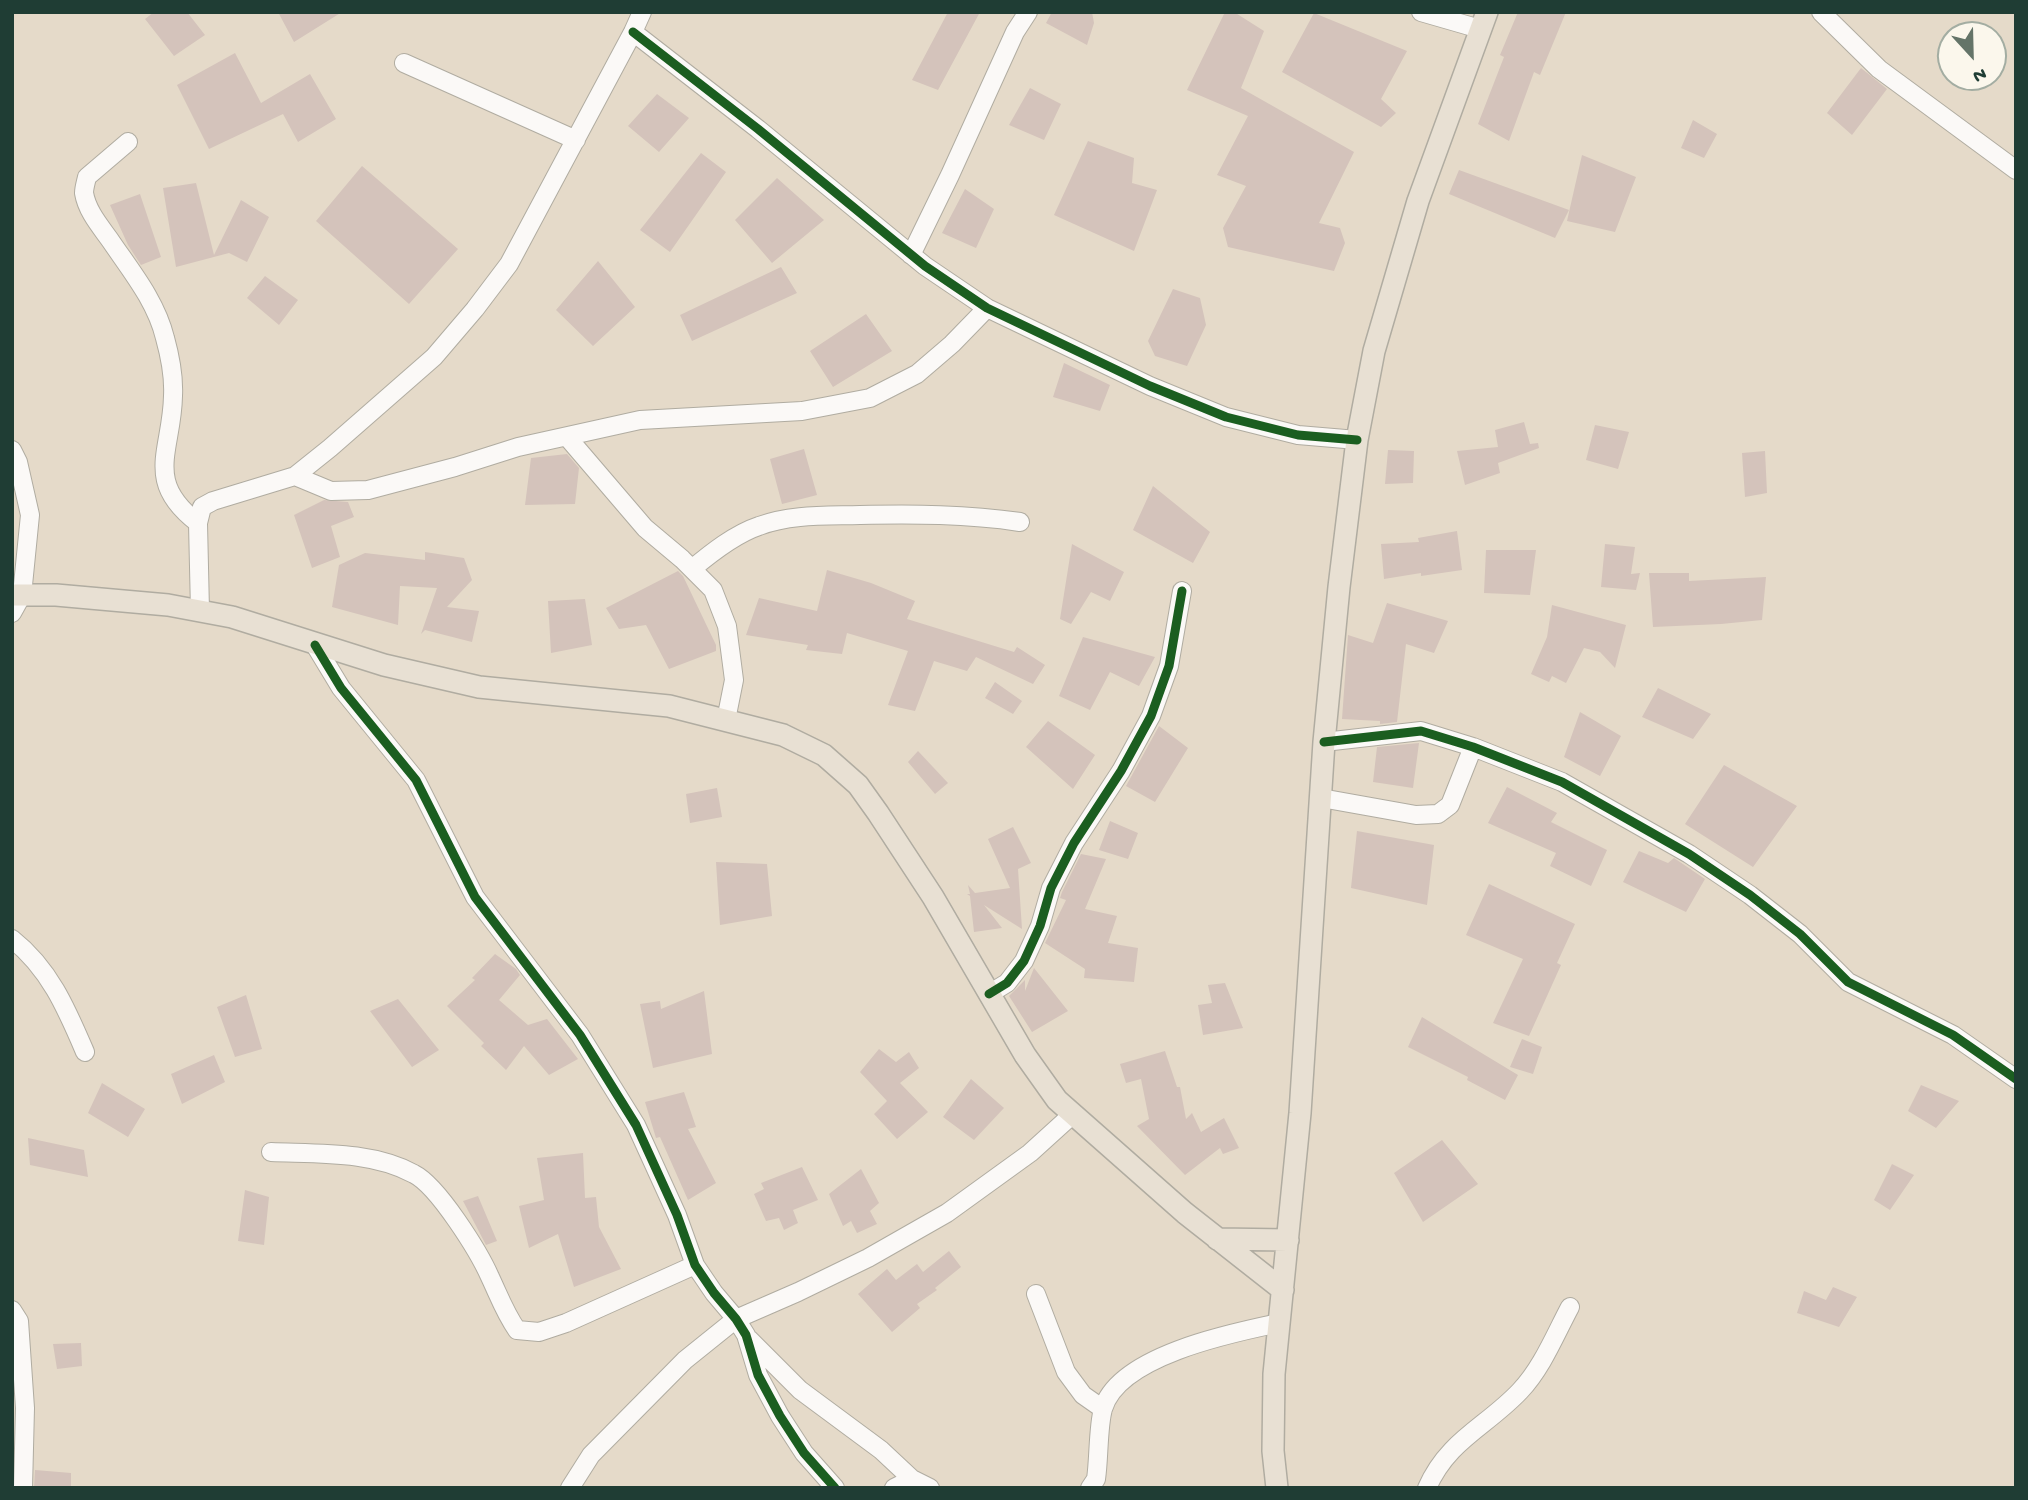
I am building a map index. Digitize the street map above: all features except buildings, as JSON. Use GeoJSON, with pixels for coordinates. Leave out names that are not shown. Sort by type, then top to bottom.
{"type":"FeatureCollection","features":[{"type":"Feature","properties":{"kind":"main road"},"geometry":{"type":"LineString","coordinates":[[1277,1488],[1273,1451],[1274,1374],[1300,1113],[1324,742],[1357,440],[1374,351],[1418,201],[1484,21]]}},
{"type":"Feature","properties":{"kind":"main road"},"geometry":{"type":"LineString","coordinates":[[15,601],[56,595],[167,605],[232,617],[384,665],[479,687],[669,706],[783,735],[824,755],[858,785],[933,897],[1025,1055],[1058,1100],[1217,1239],[1283,1290]]}},
{"type":"Feature","properties":{"kind":"main road"},"geometry":{"type":"LineString","coordinates":[[1217,1239],[1289,1240]]}},
{"type":"Feature","properties":{"kind":"street"},"geometry":{"type":"LineString","coordinates":[[911,255],[1015,32],[1028,12]]}},
{"type":"Feature","properties":{"kind":"street"},"geometry":{"type":"LineString","coordinates":[[1421,12],[1484,21]]}},
{"type":"Feature","properties":{"kind":"street"},"geometry":{"type":"LineString","coordinates":[[1821,12],[1879,69],[2016,170]]}},
{"type":"Feature","properties":{"kind":"street"},"geometry":{"type":"LineString","coordinates":[[200,611],[198,523],[202,507],[213,500],[295,476],[434,357],[509,264],[576,140],[636,19],[758,129],[911,255],[987,308],[1127,376],[1226,417],[1298,435],[1357,440]]}},
{"type":"Feature","properties":{"kind":"street"},"geometry":{"type":"LineString","coordinates":[[404,63],[576,140]]}},
{"type":"Feature","properties":{"kind":"street"},"geometry":{"type":"LineString","coordinates":[[128,142],[86,177],[84,192],[92,215],[159,317],[174,396],[163,461],[169,492],[184,512],[198,523]]}},
{"type":"Feature","properties":{"kind":"street"},"geometry":{"type":"LineString","coordinates":[[295,476],[331,491],[368,490],[518,447],[640,421],[802,411],[870,398],[917,374],[952,344],[987,308]]}},
{"type":"Feature","properties":{"kind":"street"},"geometry":{"type":"LineString","coordinates":[[568,438],[645,528],[713,590],[727,626],[734,680],[726,720]]}},
{"type":"Feature","properties":{"kind":"street"},"geometry":{"type":"LineString","coordinates":[[12,450],[18,462],[30,515],[15,601]]}},
{"type":"Feature","properties":{"kind":"street"},"geometry":{"type":"LineString","coordinates":[[692,569],[713,551],[755,527],[779,519],[945,514],[1020,522]]}},
{"type":"Feature","properties":{"kind":"street"},"geometry":{"type":"LineString","coordinates":[[989,994],[1007,984],[1024,961],[1040,926],[1051,888],[1074,843],[1121,771],[1151,716],[1169,666],[1182,591]]}},
{"type":"Feature","properties":{"kind":"street"},"geometry":{"type":"LineString","coordinates":[[315,645],[341,688],[416,780],[475,897],[580,1035],[636,1125],[677,1215],[695,1265],[713,1293],[746,1335],[800,1390],[880,1450],[912,1479],[930,1488]]}},
{"type":"Feature","properties":{"kind":"street"},"geometry":{"type":"LineString","coordinates":[[1324,742],[1421,731],[1473,747],[1562,782],[1689,854],[1750,895],[1800,934],[1848,982],[1952,1035],[2016,1079]]}},
{"type":"Feature","properties":{"kind":"street"},"geometry":{"type":"LineString","coordinates":[[1321,798],[1416,815],[1438,814],[1450,805],[1473,747]]}},
{"type":"Feature","properties":{"kind":"street"},"geometry":{"type":"LineString","coordinates":[[12,939],[46,973],[66,1008],[85,1052]]}},
{"type":"Feature","properties":{"kind":"street"},"geometry":{"type":"LineString","coordinates":[[570,1488],[591,1455],[685,1360],[736,1319],[868,1258],[947,1213],[1030,1153],[1073,1114]]}},
{"type":"Feature","properties":{"kind":"street"},"geometry":{"type":"LineString","coordinates":[[271,1152],[334,1155],[382,1161],[417,1175],[440,1199],[471,1244],[490,1277],[503,1309],[517,1330],[539,1332],[566,1323],[695,1265]]}},
{"type":"Feature","properties":{"kind":"street"},"geometry":{"type":"LineString","coordinates":[[1035,1294],[1066,1372],[1083,1395],[1103,1409]]}},
{"type":"Feature","properties":{"kind":"street"},"geometry":{"type":"LineString","coordinates":[[1427,1488],[1441,1460],[1460,1440],[1522,1390],[1541,1362],[1570,1307]]}},
{"type":"Feature","properties":{"kind":"street"},"geometry":{"type":"LineString","coordinates":[[12,1310],[19,1321],[25,1408],[23,1488]]}},
{"type":"Feature","properties":{"kind":"street"},"geometry":{"type":"LineString","coordinates":[[1090,1488],[1096,1479],[1103,1409],[1118,1383],[1145,1364],[1231,1333],[1279,1323]]}},
{"type":"Feature","properties":{"kind":"street"},"geometry":{"type":"LineString","coordinates":[[746,1335],[758,1375],[780,1416],[804,1453],[835,1488]]}},
{"type":"Feature","properties":{"kind":"street"},"geometry":{"type":"LineString","coordinates":[[894,1488],[912,1479]]}},
{"type":"Feature","properties":{"kind":"cycle path"},"geometry":{"type":"LineString","coordinates":[[633,32],[758,129],[925,266],[987,308],[1150,386],[1226,417],[1298,435],[1357,440]]}},
{"type":"Feature","properties":{"kind":"cycle path"},"geometry":{"type":"LineString","coordinates":[[989,994],[1007,983],[1024,961],[1040,926],[1051,888],[1074,843],[1121,771],[1151,716],[1169,666],[1182,591]]}},
{"type":"Feature","properties":{"kind":"cycle path"},"geometry":{"type":"LineString","coordinates":[[315,645],[341,688],[416,780],[475,897],[580,1035],[636,1125],[677,1215],[695,1265],[746,1335],[758,1375],[780,1416],[804,1453],[835,1488]]}},
{"type":"Feature","properties":{"kind":"cycle path"},"geometry":{"type":"LineString","coordinates":[[1324,742],[1421,731],[1473,747],[1562,782],[1689,854],[1750,895],[1800,934],[1848,982],[1953,1035],[2016,1079]]}}]}
